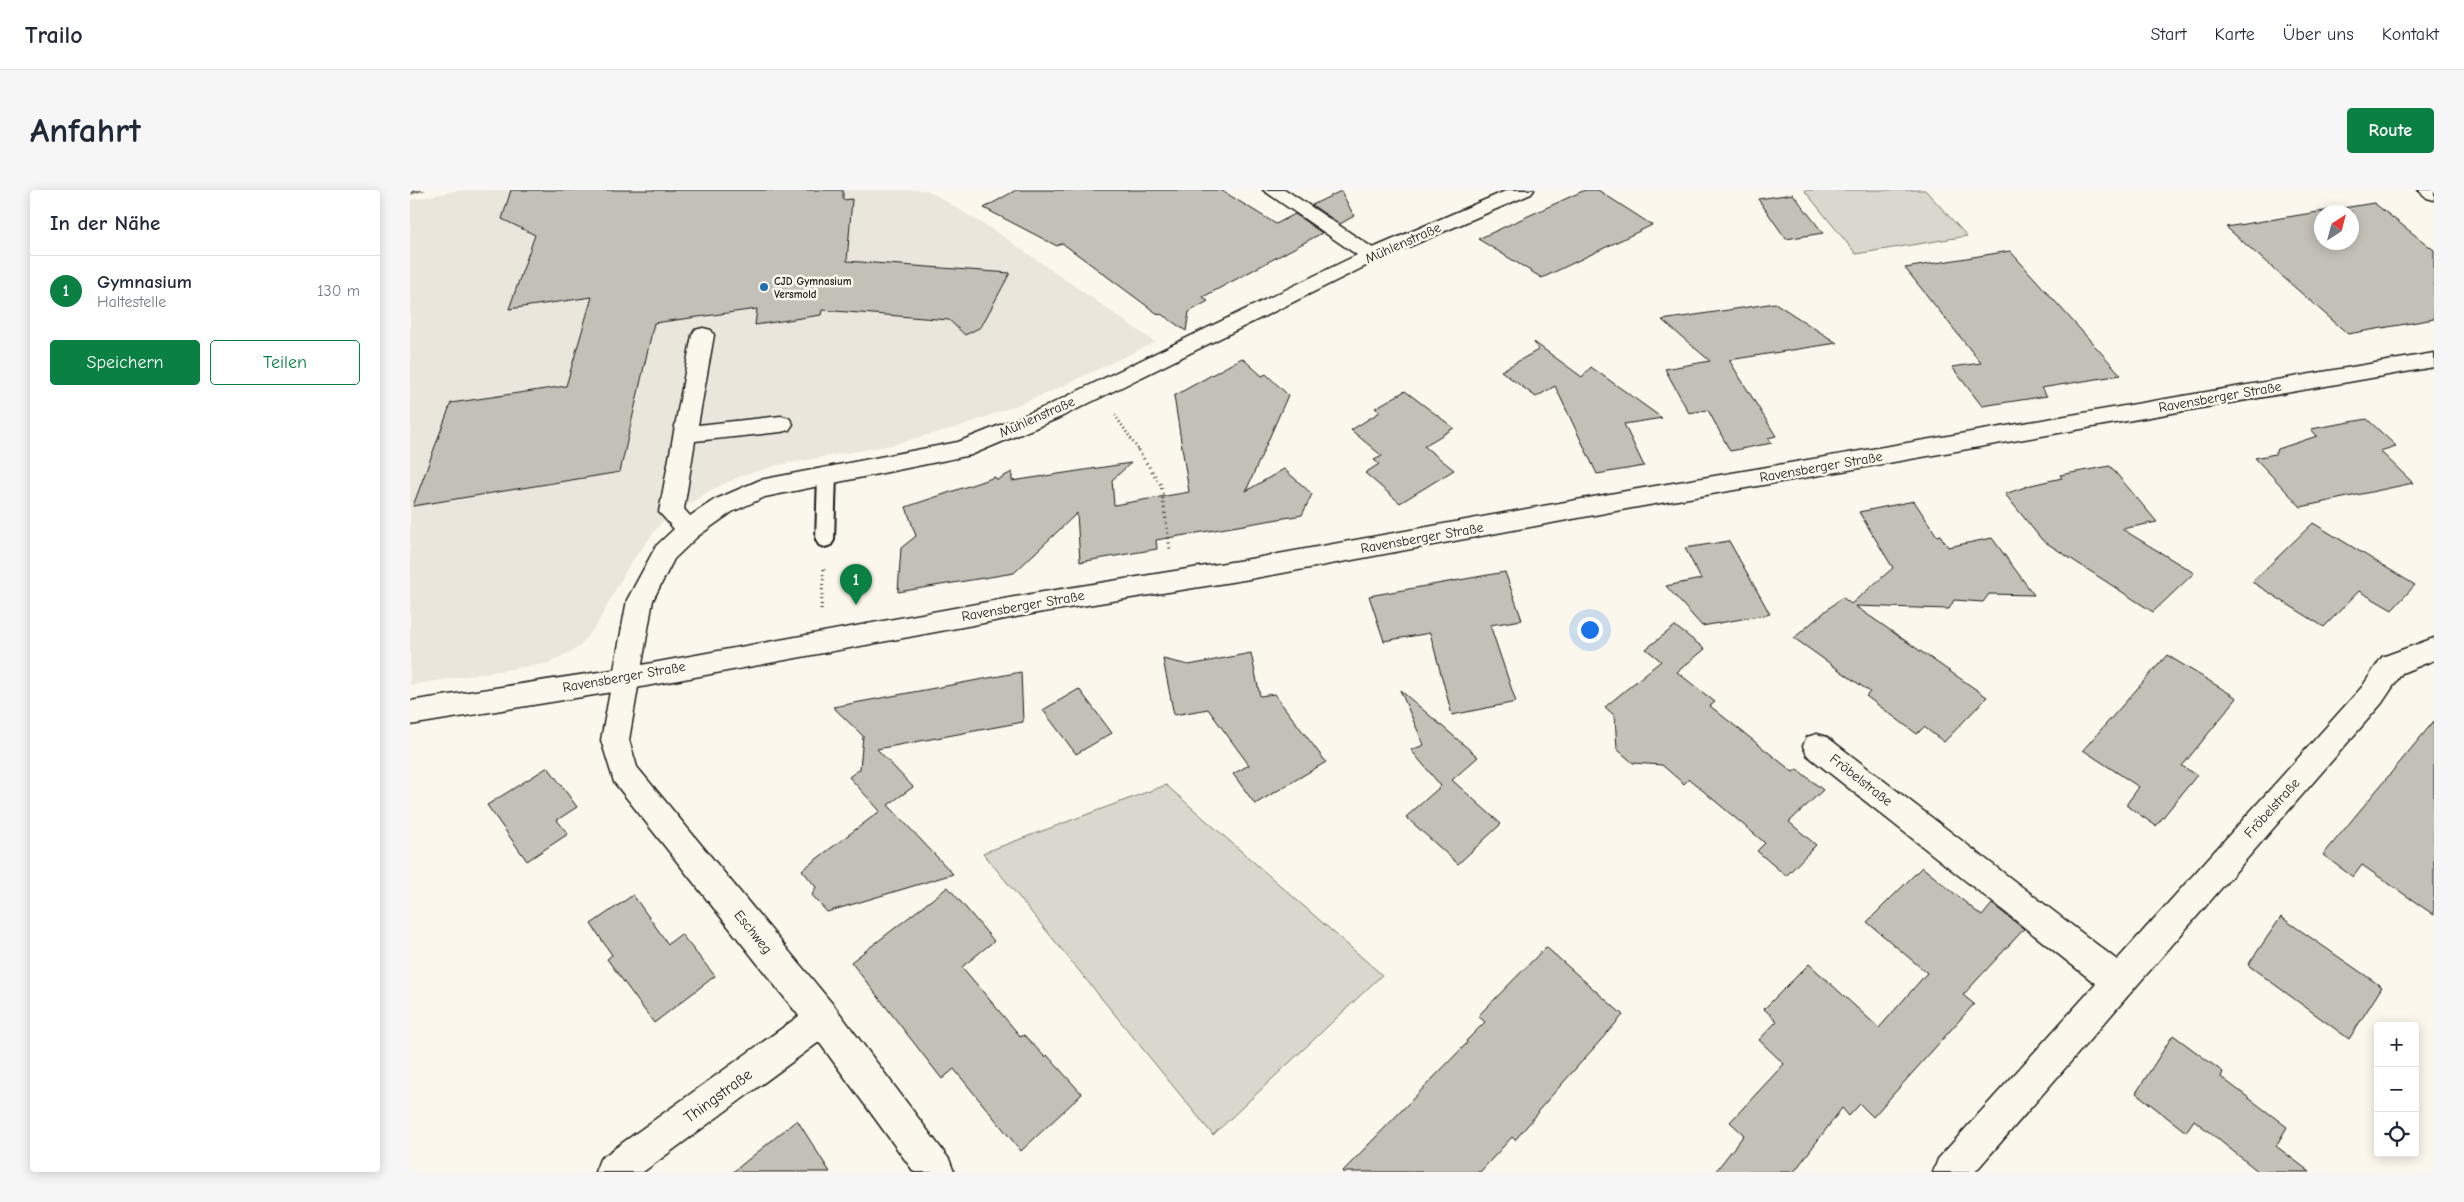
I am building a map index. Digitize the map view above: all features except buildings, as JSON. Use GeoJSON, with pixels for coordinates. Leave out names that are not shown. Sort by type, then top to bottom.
{"type":"FeatureCollection","features":[{"type":"Feature","properties":{"kind":"street"},"geometry":{"type":"LineString","coordinates":[[1274,190],[1371,256]]}},
{"type":"Feature","properties":{"kind":"street","name":"Mühlenstraße"},"geometry":{"type":"LineString","coordinates":[[625,679],[640,600],[664,553],[688,529],[723,506],[760,489],[827,474],[963,449],[1053,412],[1371,256],[1524,190]]}},
{"type":"Feature","properties":{"kind":"street"},"geometry":{"type":"LineString","coordinates":[[2428,190],[2434,194]]}},
{"type":"Feature","properties":{"kind":"street"},"geometry":{"type":"LineString","coordinates":[[688,529],[671,512],[703,335]]}},
{"type":"Feature","properties":{"kind":"street","name":"Ravensberger Straße"},"geometry":{"type":"LineString","coordinates":[[410,713],[625,679],[1036,603],[1173,582],[1632,499],[2434,360]]}},
{"type":"Feature","properties":{"kind":"street"},"geometry":{"type":"LineString","coordinates":[[685,434],[781,424]]}},
{"type":"Feature","properties":{"kind":"street","name":"Fröbelstraße"},"geometry":{"type":"LineString","coordinates":[[1951,1172],[2372,695],[2392,665],[2434,649]]}},
{"type":"Feature","properties":{"kind":"street","name":"Eschweg"},"geometry":{"type":"LineString","coordinates":[[625,679],[615,740],[624,773],[823,1019],[936,1172]]}},
{"type":"Feature","properties":{"kind":"street","name":"Fröbelstraße"},"geometry":{"type":"LineString","coordinates":[[1817,746],[2118,981]]}},
{"type":"Feature","properties":{"kind":"street","name":"Thingstraße"},"geometry":{"type":"LineString","coordinates":[[613,1172],[823,1019]]}},
{"type":"Feature","properties":{"kind":"lane"},"geometry":{"type":"LineString","coordinates":[[825,540],[827,474]]}},
{"type":"Feature","properties":{"kind":"path"},"geometry":{"type":"LineString","coordinates":[[1098,389],[1161,485],[1173,582]]}},
{"type":"Feature","properties":{"kind":"path"},"geometry":{"type":"LineString","coordinates":[[819,642],[825,540]]}},
{"type":"Feature","properties":{"kind":"shaded area"},"geometry":{"type":"Polygon","coordinates":[[[461,190],[927,190],[998,233],[1155,342],[1048,393],[962,426],[891,445],[778,465],[741,476],[709,491],[660,524],[628,567],[596,626],[579,647],[550,663],[410,685],[410,200],[461,190]]]}},
{"type":"Feature","properties":{"kind":"shaded area"},"geometry":{"type":"Polygon","coordinates":[[[1804,190],[1925,190],[1967,236],[1856,254],[1804,190]]]}},
{"type":"Feature","properties":{"kind":"shaded area"},"geometry":{"type":"Polygon","coordinates":[[[1166,785],[1382,975],[1213,1135],[983,853],[1166,785]]]}},
{"type":"Feature","properties":{"kind":"waterway"},"geometry":{"type":"LineString","coordinates":[[410,192],[422,190]]}},
{"type":"Feature","properties":{"kind":"place","name":"CJD Gymnasium Versmold"},"geometry":{"type":"Point","coordinates":[764,287]}},
{"type":"Feature","properties":{"kind":"place","name":"Gymnasium"},"geometry":{"type":"Point","coordinates":[856,605]}}]}
